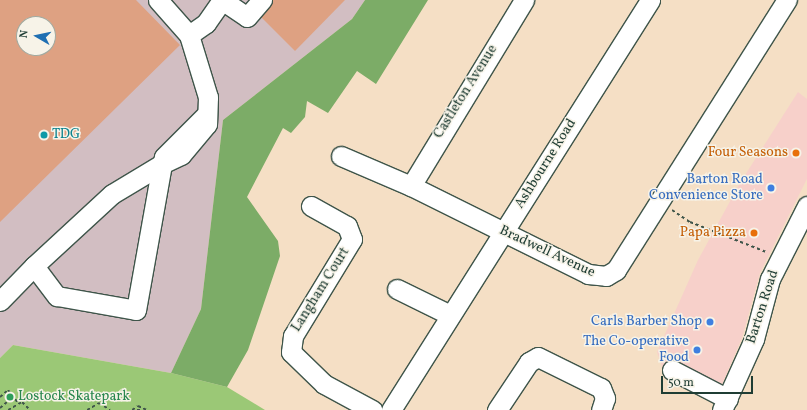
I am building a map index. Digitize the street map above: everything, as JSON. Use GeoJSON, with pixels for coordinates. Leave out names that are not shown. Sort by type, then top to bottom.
{"type":"FeatureCollection","features":[{"type":"Feature","properties":{"kind":"street"},"geometry":{"type":"LineString","coordinates":[[0,301],[34,266],[112,194],[162,164],[181,155],[198,139],[207,124],[206,115],[208,97],[189,35],[158,0]]}},
{"type":"Feature","properties":{"kind":"street"},"geometry":{"type":"LineString","coordinates":[[189,35],[206,23],[222,0],[247,17],[262,0]]}},
{"type":"Feature","properties":{"kind":"street","name":"Castleton Avenue"},"geometry":{"type":"LineString","coordinates":[[410,186],[524,0]]}},
{"type":"Feature","properties":{"kind":"street","name":"Ashbourne Road"},"geometry":{"type":"LineString","coordinates":[[391,410],[650,0]]}},
{"type":"Feature","properties":{"kind":"street","name":"Bradwell Avenue"},"geometry":{"type":"LineString","coordinates":[[341,156],[410,186],[602,277],[616,270],[787,0]]}},
{"type":"Feature","properties":{"kind":"street"},"geometry":{"type":"LineString","coordinates":[[34,266],[57,296],[136,310],[162,164]]}},
{"type":"Feature","properties":{"kind":"street","name":"Langham Court"},"geometry":{"type":"LineString","coordinates":[[311,206],[347,226],[352,239],[293,336],[290,348],[316,378],[372,410]]}},
{"type":"Feature","properties":{"kind":"street","name":"Barton Road"},"geometry":{"type":"LineString","coordinates":[[725,404],[754,339],[764,296],[780,258],[807,206]]}},
{"type":"Feature","properties":{"kind":"street"},"geometry":{"type":"LineString","coordinates":[[397,289],[450,315]]}},
{"type":"Feature","properties":{"kind":"street"},"geometry":{"type":"LineString","coordinates":[[497,410],[529,362],[538,357],[602,388],[605,398],[601,410]]}},
{"type":"Feature","properties":{"kind":"street"},"geometry":{"type":"LineString","coordinates":[[672,370],[725,404]]}},
{"type":"Feature","properties":{"kind":"path"},"geometry":{"type":"LineString","coordinates":[[660,202],[690,222],[780,258]]}},
{"type":"Feature","properties":{"kind":"path"},"geometry":{"type":"LineString","coordinates":[[0,397],[8,390],[18,403]]}},
{"type":"Feature","properties":{"kind":"path"},"geometry":{"type":"LineString","coordinates":[[0,408],[14,396]]}},
{"type":"Feature","properties":{"kind":"path"},"geometry":{"type":"LineString","coordinates":[[8,410],[18,403],[26,403],[30,410]]}},
{"type":"Feature","properties":{"kind":"path"},"geometry":{"type":"LineString","coordinates":[[87,410],[100,403],[110,410]]}},
{"type":"Feature","properties":{"kind":"path"},"geometry":{"type":"LineString","coordinates":[[132,410],[138,406],[145,410]]}},
{"type":"Feature","properties":{"kind":"path"},"geometry":{"type":"LineString","coordinates":[[137,410],[145,410]]}},
{"type":"Feature","properties":{"kind":"shaded area"},"geometry":{"type":"Polygon","coordinates":[[[0,0],[365,0],[352,19],[223,120],[201,309],[171,373],[13,345],[0,358],[0,0]]]}},
{"type":"Feature","properties":{"kind":"shaded area"},"geometry":{"type":"Polygon","coordinates":[[[798,92],[807,99],[807,179],[760,273],[742,338],[715,401],[665,376],[657,352],[698,260],[740,183],[798,92]]]}},
{"type":"Feature","properties":{"kind":"green space"},"geometry":{"type":"Polygon","coordinates":[[[365,0],[428,0],[376,84],[357,71],[328,113],[307,101],[305,117],[291,133],[283,128],[247,197],[278,241],[280,256],[248,350],[227,387],[171,373],[201,309],[223,120],[352,19],[365,0]]]}},
{"type":"Feature","properties":{"kind":"green space"},"geometry":{"type":"Polygon","coordinates":[[[13,345],[171,373],[227,387],[265,410],[0,410],[0,358],[13,345]]]}},
{"type":"Feature","properties":{"kind":"building","name":"TDG"},"geometry":{"type":"Polygon","coordinates":[[[0,0],[136,0],[180,45],[0,222],[0,0]]]}},
{"type":"Feature","properties":{"kind":"building"},"geometry":{"type":"Polygon","coordinates":[[[270,0],[345,0],[295,51],[257,13],[270,0]]]}},
{"type":"Feature","properties":{"kind":"place","name":"TDG"},"geometry":{"type":"Point","coordinates":[44,135]}},
{"type":"Feature","properties":{"kind":"place","name":"Four Seasons"},"geometry":{"type":"Point","coordinates":[796,153]}},
{"type":"Feature","properties":{"kind":"place","name":"Barton Road Convenience Store"},"geometry":{"type":"Point","coordinates":[771,188]}},
{"type":"Feature","properties":{"kind":"place","name":"Papa Pizza"},"geometry":{"type":"Point","coordinates":[754,233]}},
{"type":"Feature","properties":{"kind":"place","name":"Carls Barber Shop"},"geometry":{"type":"Point","coordinates":[710,322]}},
{"type":"Feature","properties":{"kind":"place","name":"The Co-operative Food"},"geometry":{"type":"Point","coordinates":[697,350]}},
{"type":"Feature","properties":{"kind":"place","name":"Lostock Skatepark"},"geometry":{"type":"Point","coordinates":[10,397]}}]}
